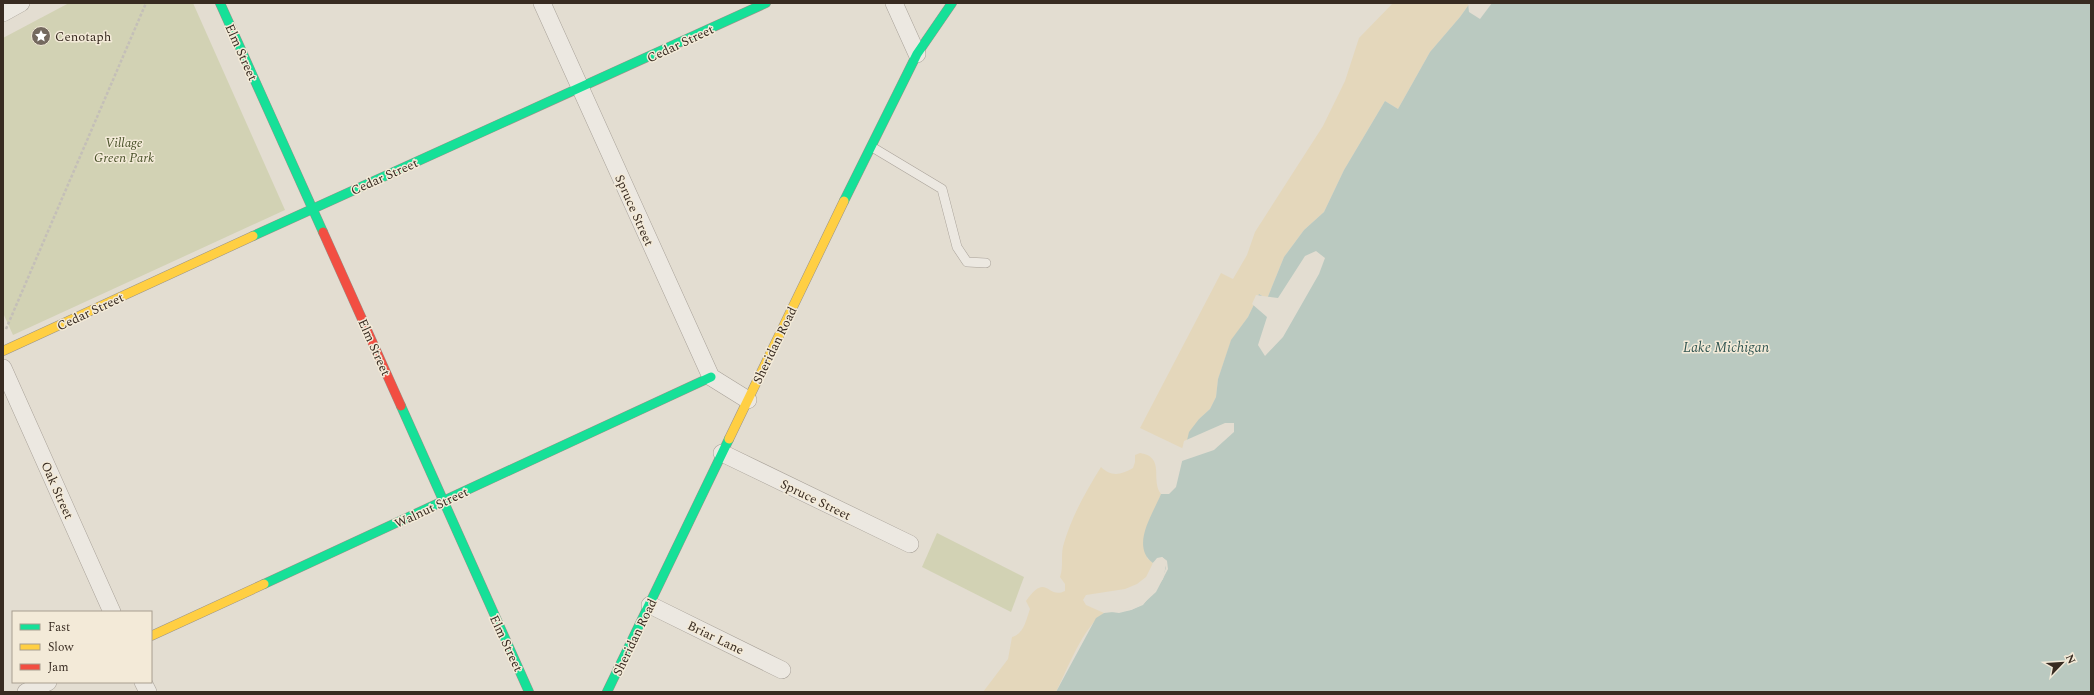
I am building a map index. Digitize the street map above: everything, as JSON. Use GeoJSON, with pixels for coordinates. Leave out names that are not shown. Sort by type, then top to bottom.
{"type":"FeatureCollection","features":[{"type":"Feature","properties":{"kind":"street"},"geometry":{"type":"LineString","coordinates":[[3,13],[21,3]]}},
{"type":"Feature","properties":{"kind":"street","name":"Elm Street"},"geometry":{"type":"LineString","coordinates":[[220,3],[529,692]]}},
{"type":"Feature","properties":{"kind":"street","name":"Spruce Street"},"geometry":{"type":"LineString","coordinates":[[542,3],[711,377]]}},
{"type":"Feature","properties":{"kind":"street","name":"Cedar Street"},"geometry":{"type":"LineString","coordinates":[[3,351],[313,208],[580,89],[766,3]]}},
{"type":"Feature","properties":{"kind":"street"},"geometry":{"type":"LineString","coordinates":[[894,3],[917,54]]}},
{"type":"Feature","properties":{"kind":"street","name":"Sheridan Road"},"geometry":{"type":"LineString","coordinates":[[607,692],[917,54],[952,3]]}},
{"type":"Feature","properties":{"kind":"street","name":"Oak Street"},"geometry":{"type":"LineString","coordinates":[[3,368],[112,611]]}},
{"type":"Feature","properties":{"kind":"street"},"geometry":{"type":"LineString","coordinates":[[711,377],[748,400]]}},
{"type":"Feature","properties":{"kind":"street","name":"Walnut Street"},"geometry":{"type":"LineString","coordinates":[[152,636],[444,502],[711,377]]}},
{"type":"Feature","properties":{"kind":"street","name":"Spruce Street"},"geometry":{"type":"LineString","coordinates":[[722,453],[910,544]]}},
{"type":"Feature","properties":{"kind":"street","name":"Briar Lane"},"geometry":{"type":"LineString","coordinates":[[650,605],[782,670]]}},
{"type":"Feature","properties":{"kind":"street"},"geometry":{"type":"LineString","coordinates":[[26,692],[46,683]]}},
{"type":"Feature","properties":{"kind":"street"},"geometry":{"type":"LineString","coordinates":[[144,683],[148,692]]}},
{"type":"Feature","properties":{"kind":"lane"},"geometry":{"type":"LineString","coordinates":[[872,146],[942,189],[957,247],[968,262],[986,263]]}},
{"type":"Feature","properties":{"kind":"path"},"geometry":{"type":"LineString","coordinates":[[6,329],[146,3]]}},
{"type":"Feature","properties":{"kind":"green space","name":"Village Green Park"},"geometry":{"type":"Polygon","coordinates":[[[69,3],[193,3],[285,210],[13,335],[3,313],[3,38],[69,3]]]}},
{"type":"Feature","properties":{"kind":"green space"},"geometry":{"type":"Polygon","coordinates":[[[937,533],[1024,577],[1011,612],[922,567],[937,533]]]}},
{"type":"Feature","properties":{"kind":"sand"},"geometry":{"type":"Polygon","coordinates":[[[1393,3],[1470,3],[1430,52],[1398,109],[1385,101],[1344,170],[1324,212],[1304,230],[1284,257],[1267,299],[1259,294],[1248,317],[1231,341],[1218,379],[1216,397],[1210,409],[1199,419],[1184,449],[1140,428],[1221,273],[1233,279],[1247,255],[1255,232],[1323,126],[1345,81],[1359,38],[1393,3]]]}},
{"type":"Feature","properties":{"kind":"sand"},"geometry":{"type":"Polygon","coordinates":[[[1140,453],[1148,455],[1153,459],[1158,488],[1161,494],[1155,510],[1147,558],[1153,563],[1146,577],[1137,584],[1125,589],[1086,595],[1083,600],[1086,605],[1104,613],[1096,619],[1089,628],[1071,660],[1056,692],[983,692],[1008,659],[1012,637],[1019,633],[1024,626],[1030,609],[1026,601],[1033,592],[1038,588],[1043,587],[1059,593],[1065,591],[1065,584],[1060,577],[1064,543],[1080,504],[1101,467],[1112,474],[1124,472],[1133,468],[1135,455],[1140,453]]]}},
{"type":"Feature","properties":{"kind":"water","name":"Lake Michigan"},"geometry":{"type":"Polygon","coordinates":[[[1470,3],[2091,3],[2091,692],[1056,692],[1096,618],[1104,613],[1131,610],[1143,605],[1163,579],[1167,561],[1162,557],[1153,563],[1146,556],[1143,548],[1145,530],[1161,494],[1169,494],[1176,487],[1189,432],[1199,419],[1210,409],[1216,397],[1218,379],[1231,340],[1248,317],[1259,294],[1267,299],[1284,257],[1304,230],[1324,212],[1344,170],[1385,101],[1398,109],[1430,52],[1470,3]]]}},
{"type":"Feature","properties":{"kind":"pier"},"geometry":{"type":"Polygon","coordinates":[[[1468,3],[1492,3],[1480,19],[1469,12],[1468,3]]]}},
{"type":"Feature","properties":{"kind":"pier"},"geometry":{"type":"Polygon","coordinates":[[[1316,251],[1325,258],[1319,274],[1283,337],[1265,356],[1258,345],[1267,317],[1252,304],[1256,295],[1278,298],[1305,256],[1316,251]]]}},
{"type":"Feature","properties":{"kind":"pier"},"geometry":{"type":"Polygon","coordinates":[[[1225,423],[1234,423],[1234,432],[1214,450],[1179,462],[1184,441],[1225,423]]]}},
{"type":"Feature","properties":{"kind":"pier"},"geometry":{"type":"Polygon","coordinates":[[[1162,557],[1167,561],[1168,569],[1156,592],[1143,604],[1131,610],[1119,613],[1104,611],[1130,608],[1141,603],[1154,590],[1162,578],[1166,568],[1166,562],[1162,559],[1152,564],[1157,558],[1162,557]]]}},
{"type":"Feature","properties":{"kind":"traffic: fast"},"geometry":{"type":"LineString","coordinates":[[220,3],[323,232]]}},
{"type":"Feature","properties":{"kind":"traffic: fast"},"geometry":{"type":"LineString","coordinates":[[253,236],[766,3]]}},
{"type":"Feature","properties":{"kind":"traffic: fast"},"geometry":{"type":"LineString","coordinates":[[844,201],[917,54],[952,3]]}},
{"type":"Feature","properties":{"kind":"traffic: fast"},"geometry":{"type":"LineString","coordinates":[[264,584],[711,377]]}},
{"type":"Feature","properties":{"kind":"traffic: fast"},"geometry":{"type":"LineString","coordinates":[[401,406],[529,692]]}},
{"type":"Feature","properties":{"kind":"traffic: fast"},"geometry":{"type":"LineString","coordinates":[[607,692],[729,439]]}},
{"type":"Feature","properties":{"kind":"traffic: slow"},"geometry":{"type":"LineString","coordinates":[[729,439],[844,201]]}},
{"type":"Feature","properties":{"kind":"traffic: slow"},"geometry":{"type":"LineString","coordinates":[[3,351],[253,236]]}},
{"type":"Feature","properties":{"kind":"traffic: slow"},"geometry":{"type":"LineString","coordinates":[[152,636],[264,584]]}},
{"type":"Feature","properties":{"kind":"traffic: jam"},"geometry":{"type":"LineString","coordinates":[[323,232],[401,406]]}},
{"type":"Feature","properties":{"kind":"place","name":"Cenotaph"},"geometry":{"type":"Point","coordinates":[41,36]}}]}
